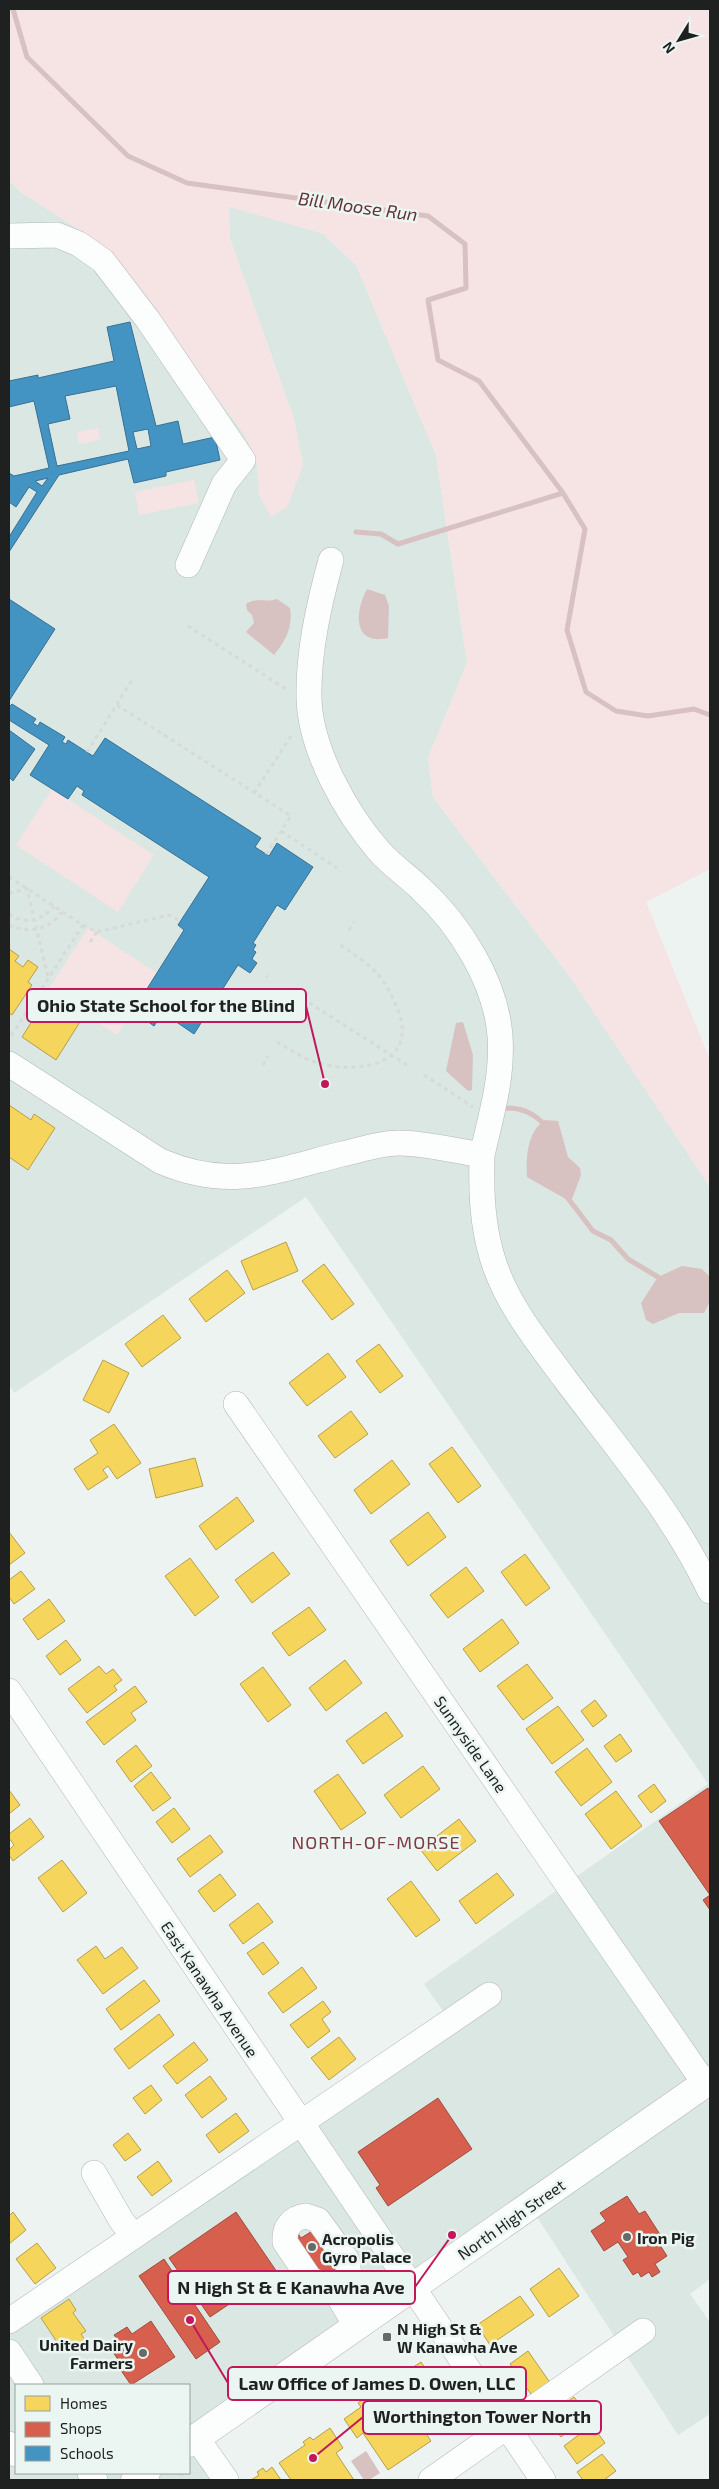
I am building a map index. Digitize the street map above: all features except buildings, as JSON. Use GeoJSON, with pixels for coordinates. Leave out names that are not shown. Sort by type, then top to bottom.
{"type":"FeatureCollection","features":[{"type":"Feature","properties":{"kind":"main road","name":"North High Street"},"geometry":{"type":"LineString","coordinates":[[193,2440],[708,2082]]}},
{"type":"Feature","properties":{"kind":"street"},"geometry":{"type":"LineString","coordinates":[[9,236],[57,235],[79,244],[103,262],[148,320],[243,460],[224,484],[188,565]]}},
{"type":"Feature","properties":{"kind":"street"},"geometry":{"type":"LineString","coordinates":[[330,560],[311,656],[309,700],[316,738],[328,771],[349,809],[379,851],[422,890],[447,917],[474,958],[490,991],[500,1035],[500,1075],[482,1155],[481,1191],[484,1228],[493,1261],[507,1295],[539,1343],[655,1498],[710,1591]]}},
{"type":"Feature","properties":{"kind":"street"},"geometry":{"type":"LineString","coordinates":[[9,1064],[160,1161],[190,1173],[224,1178],[251,1177],[375,1146],[399,1143],[482,1155]]}},
{"type":"Feature","properties":{"kind":"street","name":"Sunnyside Lane"},"geometry":{"type":"LineString","coordinates":[[236,1404],[708,2082]]}},
{"type":"Feature","properties":{"kind":"street","name":"East Kanawha Avenue"},"geometry":{"type":"LineString","coordinates":[[9,1691],[543,2480]]}},
{"type":"Feature","properties":{"kind":"street"},"geometry":{"type":"LineString","coordinates":[[9,2320],[489,1995]]}},
{"type":"Feature","properties":{"kind":"street"},"geometry":{"type":"LineString","coordinates":[[94,2173],[111,2205],[133,2236]]}},
{"type":"Feature","properties":{"kind":"street"},"geometry":{"type":"LineString","coordinates":[[431,2480],[642,2331]]}},
{"type":"Feature","properties":{"kind":"street"},"geometry":{"type":"LineString","coordinates":[[11,2362],[30,2384]]}},
{"type":"Feature","properties":{"kind":"street"},"geometry":{"type":"LineString","coordinates":[[193,2440],[226,2480]]}},
{"type":"Feature","properties":{"kind":"path"},"geometry":{"type":"LineString","coordinates":[[188,626],[294,694]]}},
{"type":"Feature","properties":{"kind":"path"},"geometry":{"type":"LineString","coordinates":[[87,752],[132,680]]}},
{"type":"Feature","properties":{"kind":"path"},"geometry":{"type":"LineString","coordinates":[[117,705],[291,816],[266,854]]}},
{"type":"Feature","properties":{"kind":"path"},"geometry":{"type":"LineString","coordinates":[[254,793],[297,726]]}},
{"type":"Feature","properties":{"kind":"path"},"geometry":{"type":"LineString","coordinates":[[281,832],[338,868]]}},
{"type":"Feature","properties":{"kind":"path"},"geometry":{"type":"LineString","coordinates":[[9,877],[62,912],[97,932],[169,915],[180,921]]}},
{"type":"Feature","properties":{"kind":"path"},"geometry":{"type":"LineString","coordinates":[[9,893],[27,889]]}},
{"type":"Feature","properties":{"kind":"path"},"geometry":{"type":"LineString","coordinates":[[27,889],[48,978]]}},
{"type":"Feature","properties":{"kind":"path"},"geometry":{"type":"LineString","coordinates":[[9,914],[24,920],[34,920],[47,914],[54,906]]}},
{"type":"Feature","properties":{"kind":"path"},"geometry":{"type":"LineString","coordinates":[[9,925],[24,930],[36,930],[51,923],[62,912]]}},
{"type":"Feature","properties":{"kind":"path"},"geometry":{"type":"LineString","coordinates":[[348,930],[354,922]]}},
{"type":"Feature","properties":{"kind":"path"},"geometry":{"type":"LineString","coordinates":[[9,1040],[83,925]]}},
{"type":"Feature","properties":{"kind":"path"},"geometry":{"type":"LineString","coordinates":[[90,942],[97,932]]}},
{"type":"Feature","properties":{"kind":"path"},"geometry":{"type":"LineString","coordinates":[[277,1042],[306,1058],[334,1066],[371,1065],[382,1062],[401,1042],[404,1032],[395,1003],[376,972],[339,944]]}},
{"type":"Feature","properties":{"kind":"path"},"geometry":{"type":"LineString","coordinates":[[289,990],[407,1065]]}},
{"type":"Feature","properties":{"kind":"path"},"geometry":{"type":"LineString","coordinates":[[263,1064],[268,1056]]}},
{"type":"Feature","properties":{"kind":"path"},"geometry":{"type":"LineString","coordinates":[[424,1075],[478,1111]]}},
{"type":"Feature","properties":{"kind":"shaded area"},"geometry":{"type":"Polygon","coordinates":[[[9,9],[710,9],[710,869],[646,902],[710,1060],[710,1187],[573,981],[433,797],[428,758],[467,663],[436,455],[356,265],[322,233],[229,207],[230,239],[294,419],[303,465],[288,506],[271,517],[260,497],[256,457],[242,431],[104,246],[21,192],[9,180],[9,9]]]}},
{"type":"Feature","properties":{"kind":"shaded area"},"geometry":{"type":"Polygon","coordinates":[[[9,180],[21,192],[104,246],[242,431],[256,457],[260,497],[303,465],[294,419],[230,239],[228,206],[322,233],[356,265],[436,455],[467,663],[428,758],[433,797],[573,981],[710,1187],[710,2279],[690,2294],[710,2322],[710,2414],[678,2435],[530,2206],[193,2438],[222,2480],[9,2480],[9,2320],[450,2021],[424,1984],[708,1784],[306,1197],[14,1393],[9,1385],[9,180]]]}},
{"type":"Feature","properties":{"kind":"shaded area"},"geometry":{"type":"Polygon","coordinates":[[[98,428],[100,440],[79,444],[77,432],[98,428]]]}},
{"type":"Feature","properties":{"kind":"shaded area"},"geometry":{"type":"Polygon","coordinates":[[[194,480],[199,503],[139,515],[135,492],[194,480]]]}},
{"type":"Feature","properties":{"kind":"shaded area"},"geometry":{"type":"Polygon","coordinates":[[[367,589],[385,595],[389,606],[388,638],[376,639],[368,637],[362,632],[359,616],[360,607],[367,589]]]}},
{"type":"Feature","properties":{"kind":"shaded area"},"geometry":{"type":"Polygon","coordinates":[[[277,599],[290,608],[291,615],[285,639],[274,655],[246,632],[254,623],[246,604],[254,601],[277,599]]]}},
{"type":"Feature","properties":{"kind":"shaded area"},"geometry":{"type":"Polygon","coordinates":[[[52,789],[154,855],[118,912],[16,845],[52,789]]]}},
{"type":"Feature","properties":{"kind":"shaded area"},"geometry":{"type":"Polygon","coordinates":[[[88,928],[157,973],[117,1035],[48,990],[88,928]]]}},
{"type":"Feature","properties":{"kind":"shaded area"},"geometry":{"type":"Polygon","coordinates":[[[463,1022],[473,1055],[472,1090],[468,1091],[446,1071],[456,1023],[463,1022]]]}},
{"type":"Feature","properties":{"kind":"shaded area"},"geometry":{"type":"Polygon","coordinates":[[[545,1120],[558,1121],[568,1157],[580,1168],[581,1175],[571,1202],[527,1177],[527,1161],[531,1138],[534,1131],[545,1120]]]}},
{"type":"Feature","properties":{"kind":"shaded area"},"geometry":{"type":"Polygon","coordinates":[[[682,1266],[702,1269],[710,1277],[710,1301],[704,1313],[679,1313],[653,1324],[646,1320],[641,1303],[658,1277],[682,1266]]]}},
{"type":"Feature","properties":{"kind":"shaded area"},"geometry":{"type":"Polygon","coordinates":[[[366,2451],[380,2473],[369,2480],[364,2480],[351,2461],[366,2451]]]}},
{"type":"Feature","properties":{"kind":"waterway","name":"Bill Moose Run"},"geometry":{"type":"LineString","coordinates":[[13,9],[27,57],[128,156],[187,183],[428,216],[465,244],[466,288],[428,300],[438,360],[479,381],[563,493],[585,529],[567,630],[586,692],[616,711],[648,716],[694,709],[710,715]]}},
{"type":"Feature","properties":{"kind":"waterway"},"geometry":{"type":"LineString","coordinates":[[356,532],[381,534],[398,544],[563,493]]}},
{"type":"Feature","properties":{"kind":"waterway"},"geometry":{"type":"LineString","coordinates":[[504,1108],[529,1113],[542,1122],[543,1126]]}},
{"type":"Feature","properties":{"kind":"waterway"},"geometry":{"type":"LineString","coordinates":[[567,1197],[593,1231],[611,1240],[628,1259],[658,1277]]}},
{"type":"Feature","properties":{"kind":"place","name":"Ohio State School for the Blind"},"geometry":{"type":"Point","coordinates":[325,1084]}},
{"type":"Feature","properties":{"kind":"place","name":"N High St & E Kanawha Ave"},"geometry":{"type":"Point","coordinates":[452,2235]}},
{"type":"Feature","properties":{"kind":"place","name":"Iron Pig"},"geometry":{"type":"Point","coordinates":[627,2237]}},
{"type":"Feature","properties":{"kind":"place","name":"Acropolis Gyro Palace"},"geometry":{"type":"Point","coordinates":[312,2247]}},
{"type":"Feature","properties":{"kind":"place","name":"Law Office of James D. Owen, LLC"},"geometry":{"type":"Point","coordinates":[190,2320]}},
{"type":"Feature","properties":{"kind":"place","name":"N High St & W Kanawha Ave"},"geometry":{"type":"Point","coordinates":[387,2337]}},
{"type":"Feature","properties":{"kind":"place","name":"United Dairy Farmers"},"geometry":{"type":"Point","coordinates":[143,2353]}},
{"type":"Feature","properties":{"kind":"place","name":"Worthington Tower North"},"geometry":{"type":"Point","coordinates":[313,2458]}},
{"type":"Feature","properties":{"kind":"district","name":"NORTH-OF-MORSE"},"geometry":{"type":"Point","coordinates":[376,1842]}}]}
